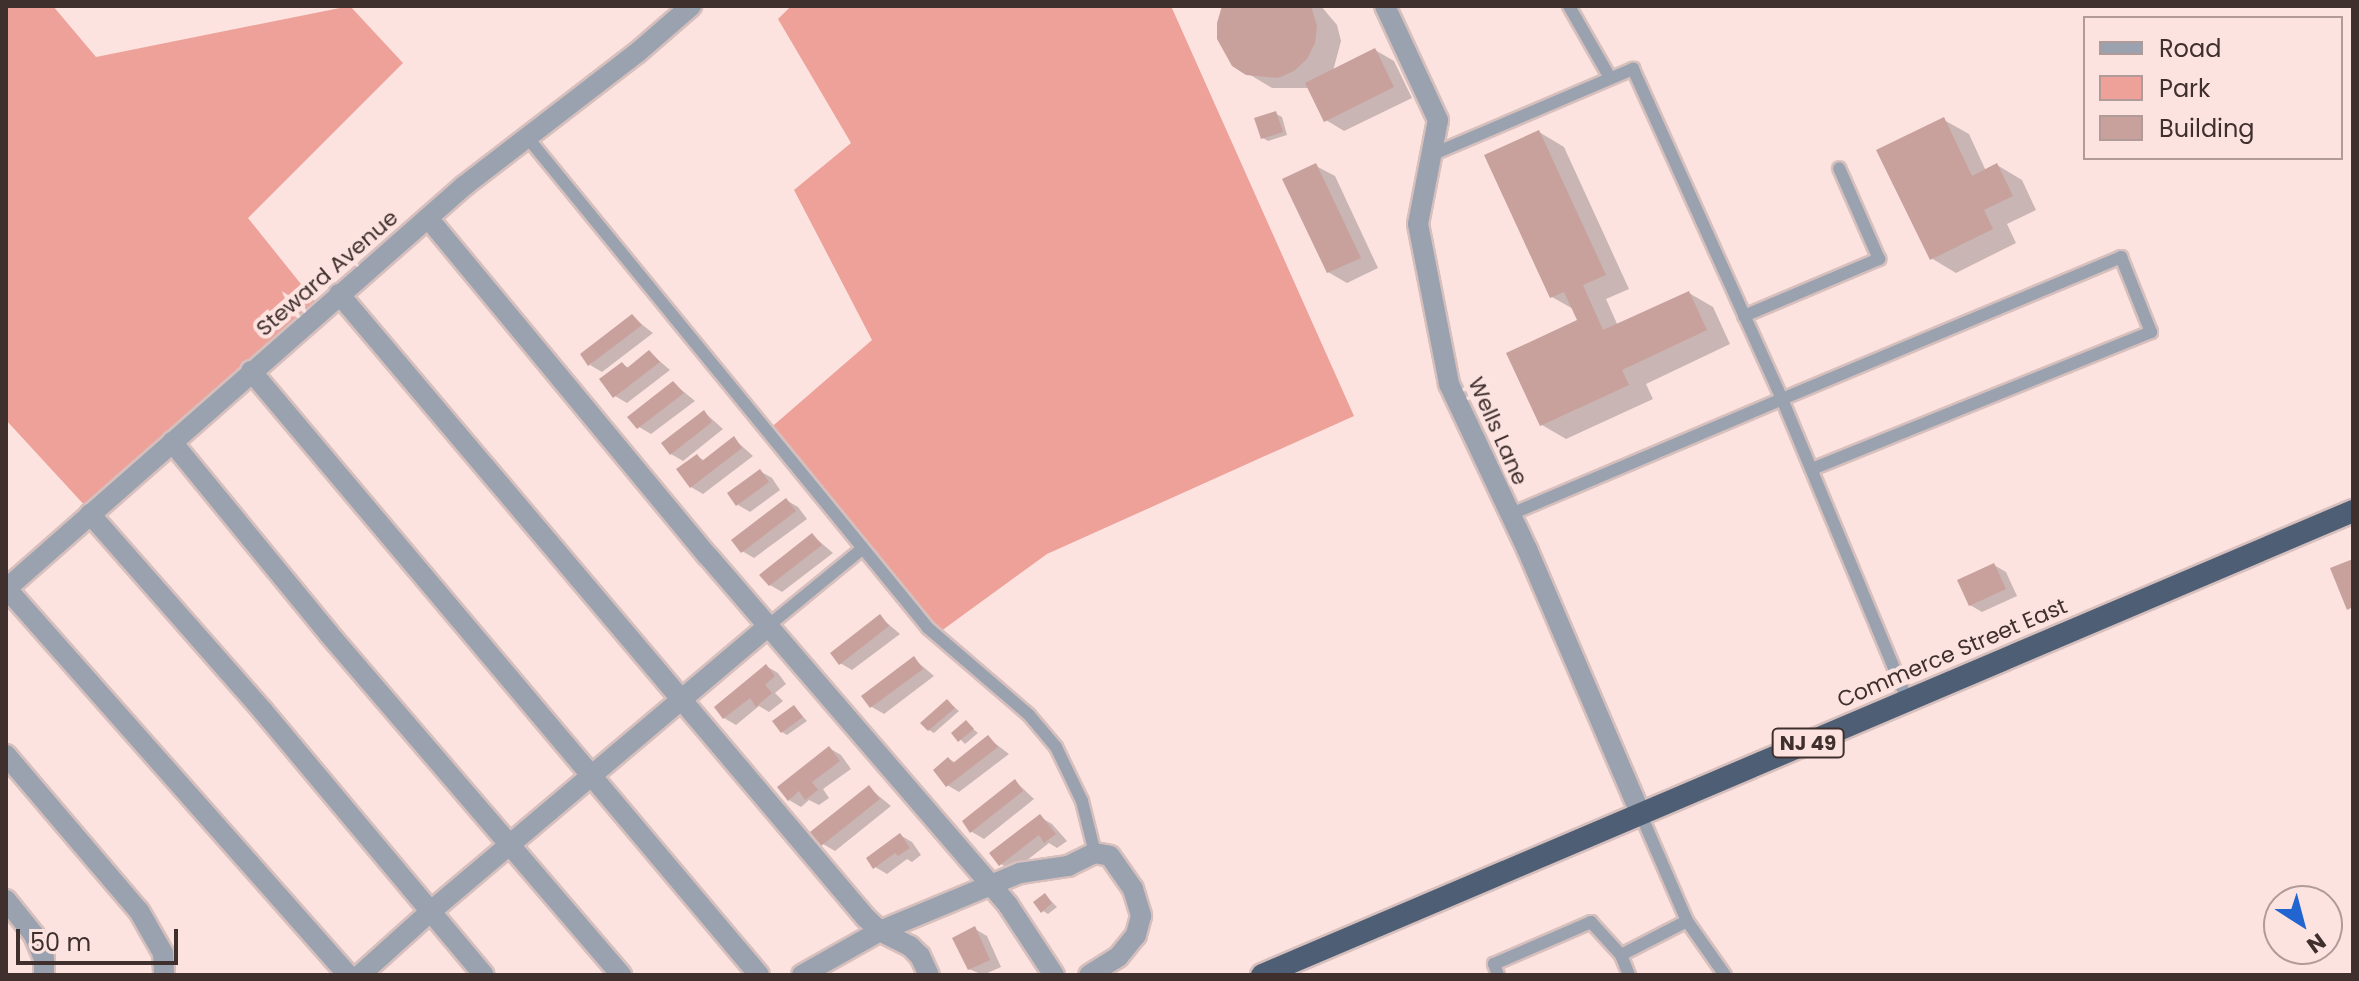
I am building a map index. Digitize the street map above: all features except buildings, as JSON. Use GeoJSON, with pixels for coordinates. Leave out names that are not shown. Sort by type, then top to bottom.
{"type":"FeatureCollection","features":[{"type":"Feature","properties":{"kind":"highway","name":"Commerce Street East"},"geometry":{"type":"LineString","coordinates":[[1262,975],[2353,511]]}},
{"type":"Feature","properties":{"kind":"street","name":"Steward Avenue"},"geometry":{"type":"LineString","coordinates":[[6,589],[428,218],[637,53],[691,6]]}},
{"type":"Feature","properties":{"kind":"street","name":"Wells Lane"},"geometry":{"type":"LineString","coordinates":[[1387,7],[1438,120],[1418,224],[1449,384],[1542,584],[1641,815]]}},
{"type":"Feature","properties":{"kind":"street"},"geometry":{"type":"LineString","coordinates":[[428,218],[768,626],[1008,905],[1054,975]]}},
{"type":"Feature","properties":{"kind":"street"},"geometry":{"type":"LineString","coordinates":[[339,294],[880,931],[910,946],[920,956],[929,975]]}},
{"type":"Feature","properties":{"kind":"street"},"geometry":{"type":"LineString","coordinates":[[251,371],[759,975]]}},
{"type":"Feature","properties":{"kind":"street"},"geometry":{"type":"LineString","coordinates":[[172,442],[329,634],[621,975]]}},
{"type":"Feature","properties":{"kind":"street"},"geometry":{"type":"LineString","coordinates":[[90,514],[263,711],[484,975]]}},
{"type":"Feature","properties":{"kind":"street"},"geometry":{"type":"LineString","coordinates":[[6,589],[348,975]]}},
{"type":"Feature","properties":{"kind":"street"},"geometry":{"type":"LineString","coordinates":[[360,975],[768,626]]}},
{"type":"Feature","properties":{"kind":"street"},"geometry":{"type":"LineString","coordinates":[[6,755],[139,911],[163,953],[164,975]]}},
{"type":"Feature","properties":{"kind":"street"},"geometry":{"type":"LineString","coordinates":[[802,975],[880,931],[1020,873],[1068,866],[1095,853],[1110,856],[1133,889],[1141,916],[1136,935],[1118,957],[1089,975]]}},
{"type":"Feature","properties":{"kind":"street"},"geometry":{"type":"LineString","coordinates":[[6,900],[34,935],[44,958],[44,975]]}},
{"type":"Feature","properties":{"kind":"lane"},"geometry":{"type":"LineString","coordinates":[[1569,6],[1610,78]]}},
{"type":"Feature","properties":{"kind":"lane"},"geometry":{"type":"LineString","coordinates":[[1431,155],[1633,69],[1782,399],[1907,700]]}},
{"type":"Feature","properties":{"kind":"lane"},"geometry":{"type":"LineString","coordinates":[[527,137],[928,628],[1029,715],[1056,747],[1082,801],[1095,853]]}},
{"type":"Feature","properties":{"kind":"lane"},"geometry":{"type":"LineString","coordinates":[[1744,316],[1879,259],[1839,168]]}},
{"type":"Feature","properties":{"kind":"lane"},"geometry":{"type":"LineString","coordinates":[[1509,515],[2121,257],[2151,332],[1812,469]]}},
{"type":"Feature","properties":{"kind":"lane"},"geometry":{"type":"LineString","coordinates":[[768,626],[862,549]]}},
{"type":"Feature","properties":{"kind":"lane"},"geometry":{"type":"LineString","coordinates":[[1641,815],[1687,921],[1725,975]]}},
{"type":"Feature","properties":{"kind":"lane"},"geometry":{"type":"LineString","coordinates":[[1621,955],[1687,921]]}},
{"type":"Feature","properties":{"kind":"lane"},"geometry":{"type":"LineString","coordinates":[[1498,975],[1494,964],[1591,922],[1621,955],[1625,974]]}},
{"type":"Feature","properties":{"kind":"green space"},"geometry":{"type":"Polygon","coordinates":[[[6,6],[53,6],[96,57],[350,6],[403,63],[248,218],[329,319],[99,521],[6,420],[6,6]]]}},
{"type":"Feature","properties":{"kind":"green space"},"geometry":{"type":"Polygon","coordinates":[[[791,6],[1171,6],[1354,416],[1047,554],[937,634],[767,431],[872,340],[794,190],[851,143],[778,19],[791,6]]]}}]}
